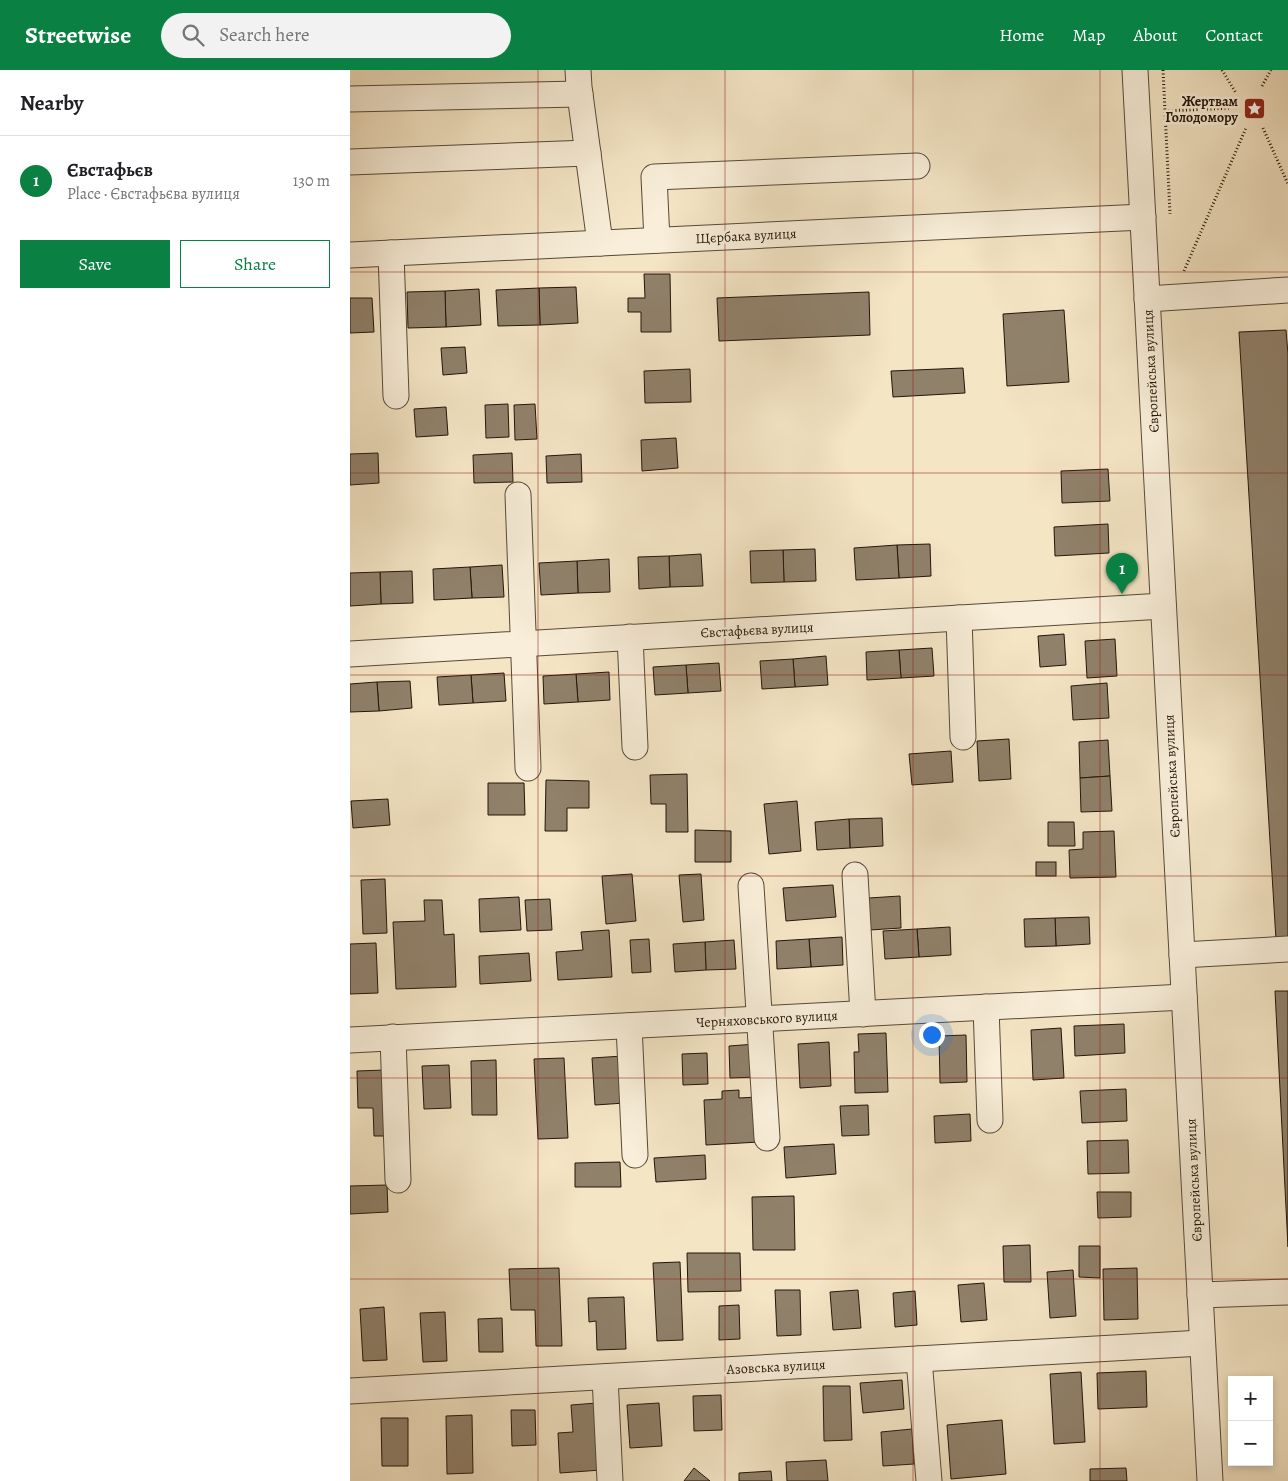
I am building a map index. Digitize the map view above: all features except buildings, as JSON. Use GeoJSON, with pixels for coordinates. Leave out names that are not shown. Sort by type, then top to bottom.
{"type":"FeatureCollection","features":[{"type":"Feature","properties":{"kind":"street","name":"Європейська вулиця"},"geometry":{"type":"LineString","coordinates":[[1135,70],[1210,1481]]}},
{"type":"Feature","properties":{"kind":"street"},"geometry":{"type":"LineString","coordinates":[[350,99],[579,82],[600,243]]}},
{"type":"Feature","properties":{"kind":"street"},"geometry":{"type":"LineString","coordinates":[[350,162],[588,153]]}},
{"type":"Feature","properties":{"kind":"street"},"geometry":{"type":"LineString","coordinates":[[657,240],[654,177],[917,166]]}},
{"type":"Feature","properties":{"kind":"street","name":"Щєрбака вулиця"},"geometry":{"type":"LineString","coordinates":[[350,255],[1143,217]]}},
{"type":"Feature","properties":{"kind":"street"},"geometry":{"type":"LineString","coordinates":[[391,253],[396,396]]}},
{"type":"Feature","properties":{"kind":"street"},"geometry":{"type":"LineString","coordinates":[[1147,299],[1288,290]]}},
{"type":"Feature","properties":{"kind":"street"},"geometry":{"type":"LineString","coordinates":[[518,495],[528,768]]}},
{"type":"Feature","properties":{"kind":"street","name":"Євстафьєва вулиця"},"geometry":{"type":"LineString","coordinates":[[350,654],[1163,606]]}},
{"type":"Feature","properties":{"kind":"street"},"geometry":{"type":"LineString","coordinates":[[958,618],[964,737]]}},
{"type":"Feature","properties":{"kind":"street"},"geometry":{"type":"LineString","coordinates":[[630,637],[635,747]]}},
{"type":"Feature","properties":{"kind":"street"},"geometry":{"type":"LineString","coordinates":[[855,875],[863,1014]]}},
{"type":"Feature","properties":{"kind":"street"},"geometry":{"type":"LineString","coordinates":[[751,886],[767,1138]]}},
{"type":"Feature","properties":{"kind":"street"},"geometry":{"type":"LineString","coordinates":[[1182,955],[1288,949]]}},
{"type":"Feature","properties":{"kind":"street","name":"Черняховського вулиця"},"geometry":{"type":"LineString","coordinates":[[350,1040],[1184,997]]}},
{"type":"Feature","properties":{"kind":"street"},"geometry":{"type":"LineString","coordinates":[[986,1007],[990,1120]]}},
{"type":"Feature","properties":{"kind":"street"},"geometry":{"type":"LineString","coordinates":[[629,1026],[635,1155]]}},
{"type":"Feature","properties":{"kind":"street"},"geometry":{"type":"LineString","coordinates":[[393,1037],[398,1180]]}},
{"type":"Feature","properties":{"kind":"street"},"geometry":{"type":"LineString","coordinates":[[1200,1295],[1288,1292]]}},
{"type":"Feature","properties":{"kind":"street","name":"Азовська вулиця"},"geometry":{"type":"LineString","coordinates":[[350,1391],[1202,1343]]}},
{"type":"Feature","properties":{"kind":"street"},"geometry":{"type":"LineString","coordinates":[[919,1359],[929,1481]]}},
{"type":"Feature","properties":{"kind":"street"},"geometry":{"type":"LineString","coordinates":[[605,1377],[610,1481]]}},
{"type":"Feature","properties":{"kind":"path"},"geometry":{"type":"LineString","coordinates":[[1222,70],[1236,93]]}},
{"type":"Feature","properties":{"kind":"path"},"geometry":{"type":"LineString","coordinates":[[1262,86],[1271,70]]}},
{"type":"Feature","properties":{"kind":"path"},"geometry":{"type":"LineString","coordinates":[[1165,111],[1231,108]]}},
{"type":"Feature","properties":{"kind":"path"},"geometry":{"type":"LineString","coordinates":[[1172,298],[1246,128]]}},
{"type":"Feature","properties":{"kind":"path"},"geometry":{"type":"LineString","coordinates":[[1263,128],[1288,184]]}},
{"type":"Feature","properties":{"kind":"place","name":"Жертвам Голодомору"},"geometry":{"type":"Point","coordinates":[1254,109]}},
{"type":"Feature","properties":{"kind":"place","name":"Євстафьєв"},"geometry":{"type":"Point","coordinates":[1122,594]}}]}
